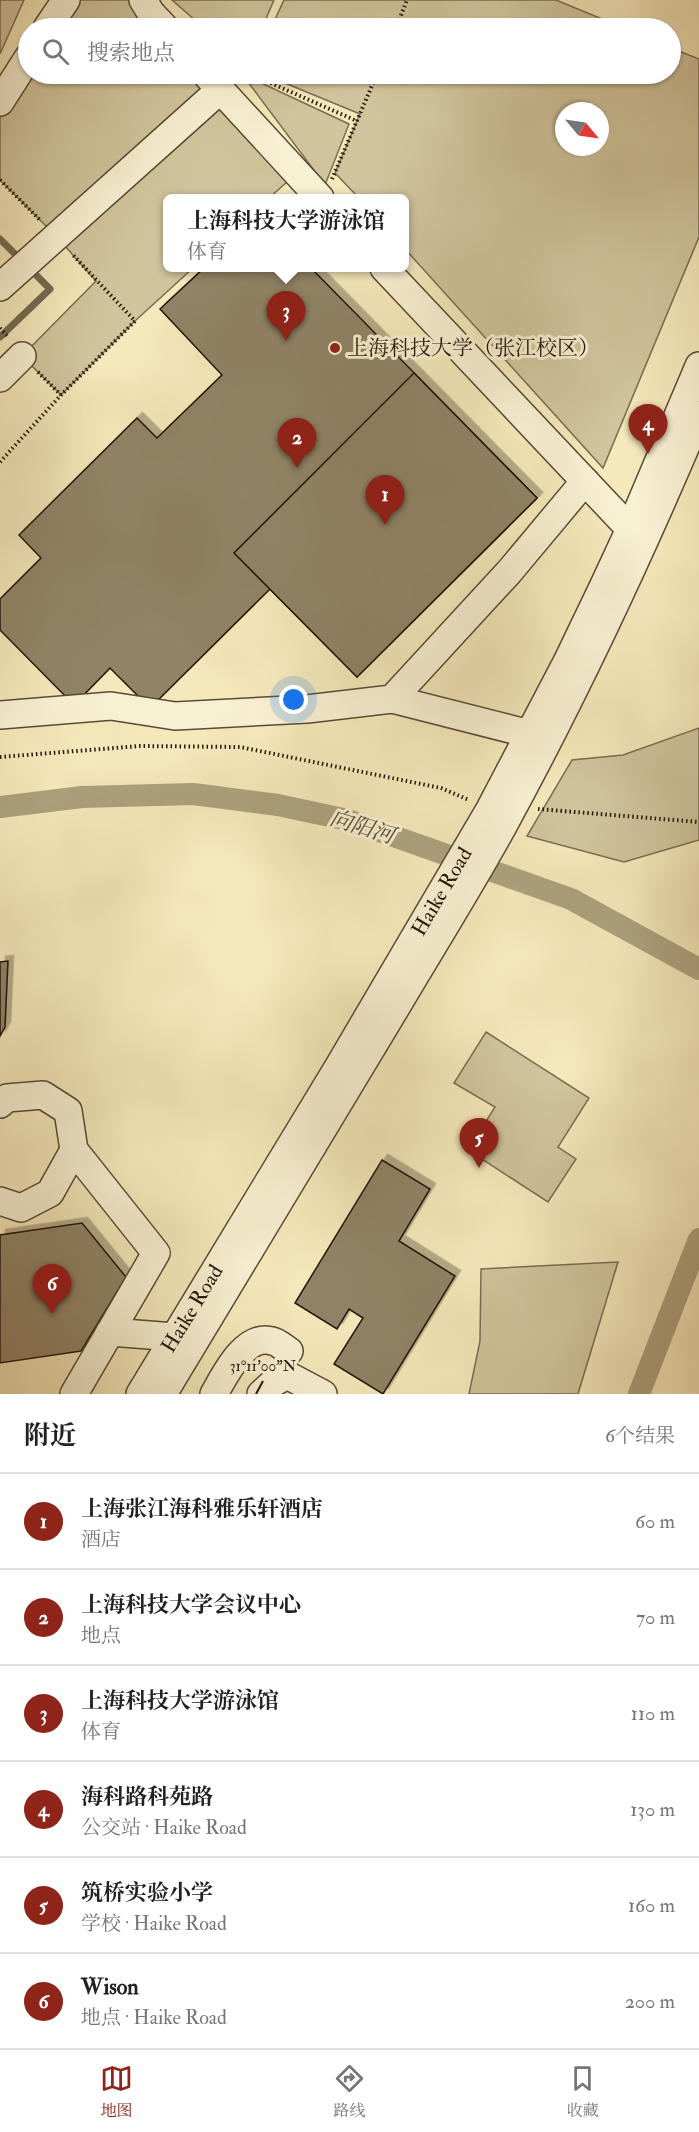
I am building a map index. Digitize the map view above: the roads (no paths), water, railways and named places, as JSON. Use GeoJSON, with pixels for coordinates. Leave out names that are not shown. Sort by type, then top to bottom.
{"type":"FeatureCollection","features":[{"type":"Feature","properties":{"kind":"street"},"geometry":{"type":"LineString","coordinates":[[54,18],[66,0]]}},
{"type":"Feature","properties":{"kind":"street"},"geometry":{"type":"LineString","coordinates":[[143,0],[156,18]]}},
{"type":"Feature","properties":{"kind":"street"},"geometry":{"type":"LineString","coordinates":[[0,102],[18,74]]}},
{"type":"Feature","properties":{"kind":"street"},"geometry":{"type":"LineString","coordinates":[[5,282],[211,84]]}},
{"type":"Feature","properties":{"kind":"street"},"geometry":{"type":"LineString","coordinates":[[217,84],[297,173],[325,190]]}},
{"type":"Feature","properties":{"kind":"street"},"geometry":{"type":"LineString","coordinates":[[389,272],[630,529]]}},
{"type":"Feature","properties":{"kind":"street"},"geometry":{"type":"LineString","coordinates":[[0,378],[22,356]]}},
{"type":"Feature","properties":{"kind":"street","name":"Haike Road"},"geometry":{"type":"LineString","coordinates":[[497,816],[530,734],[630,529],[699,366]]}},
{"type":"Feature","properties":{"kind":"street","name":"Haike Road"},"geometry":{"type":"LineString","coordinates":[[163,1394],[429,932],[584,670],[657,516],[699,416]]}},
{"type":"Feature","properties":{"kind":"street"},"geometry":{"type":"LineString","coordinates":[[392,699],[509,572],[585,482]]}},
{"type":"Feature","properties":{"kind":"street"},"geometry":{"type":"LineString","coordinates":[[0,715],[111,706],[175,716],[307,709],[392,699],[530,734]]}},
{"type":"Feature","properties":{"kind":"street","name":"Haike Road"},"geometry":{"type":"LineString","coordinates":[[140,1394],[429,932]]}},
{"type":"Feature","properties":{"kind":"street"},"geometry":{"type":"LineString","coordinates":[[0,1104],[7,1098],[43,1095],[68,1112],[74,1150],[156,1253],[74,1394]]}},
{"type":"Feature","properties":{"kind":"street"},"geometry":{"type":"LineString","coordinates":[[0,1201],[21,1208],[50,1193],[74,1150]]}},
{"type":"Feature","properties":{"kind":"street"},"geometry":{"type":"LineString","coordinates":[[110,1332],[175,1337]]}},
{"type":"Feature","properties":{"kind":"street"},"geometry":{"type":"LineString","coordinates":[[214,1394],[234,1360],[252,1343],[272,1340],[289,1351]]}},
{"type":"Feature","properties":{"kind":"street"},"geometry":{"type":"LineString","coordinates":[[261,1394],[273,1383],[287,1375],[323,1394]]}},
{"type":"Feature","properties":{"kind":"waterway"},"geometry":{"type":"LineString","coordinates":[[0,239],[21,260]]}},
{"type":"Feature","properties":{"kind":"waterway"},"geometry":{"type":"LineString","coordinates":[[0,337],[50,289],[29,268]]}},
{"type":"Feature","properties":{"kind":"waterway","name":"向阳河"},"geometry":{"type":"LineString","coordinates":[[0,807],[82,797],[193,794],[278,805],[348,820],[571,899],[699,969]]}},
{"type":"Feature","properties":{"kind":"waterway"},"geometry":{"type":"LineString","coordinates":[[639,1394],[699,1239]]}},
{"type":"Feature","properties":{"kind":"place","name":"上海科技大学游泳馆"},"geometry":{"type":"Point","coordinates":[286,341]}},
{"type":"Feature","properties":{"kind":"place","name":"上海科技大学（张江校区）"},"geometry":{"type":"Point","coordinates":[335,348]}},
{"type":"Feature","properties":{"kind":"place","name":"海科路科苑路"},"geometry":{"type":"Point","coordinates":[648,454]}},
{"type":"Feature","properties":{"kind":"place","name":"上海科技大学会议中心"},"geometry":{"type":"Point","coordinates":[297,468]}},
{"type":"Feature","properties":{"kind":"place","name":"上海张江海科雅乐轩酒店"},"geometry":{"type":"Point","coordinates":[385,525]}},
{"type":"Feature","properties":{"kind":"place","name":"筑桥实验小学"},"geometry":{"type":"Point","coordinates":[479,1168]}},
{"type":"Feature","properties":{"kind":"place","name":"Wison"},"geometry":{"type":"Point","coordinates":[52,1314]}}]}
